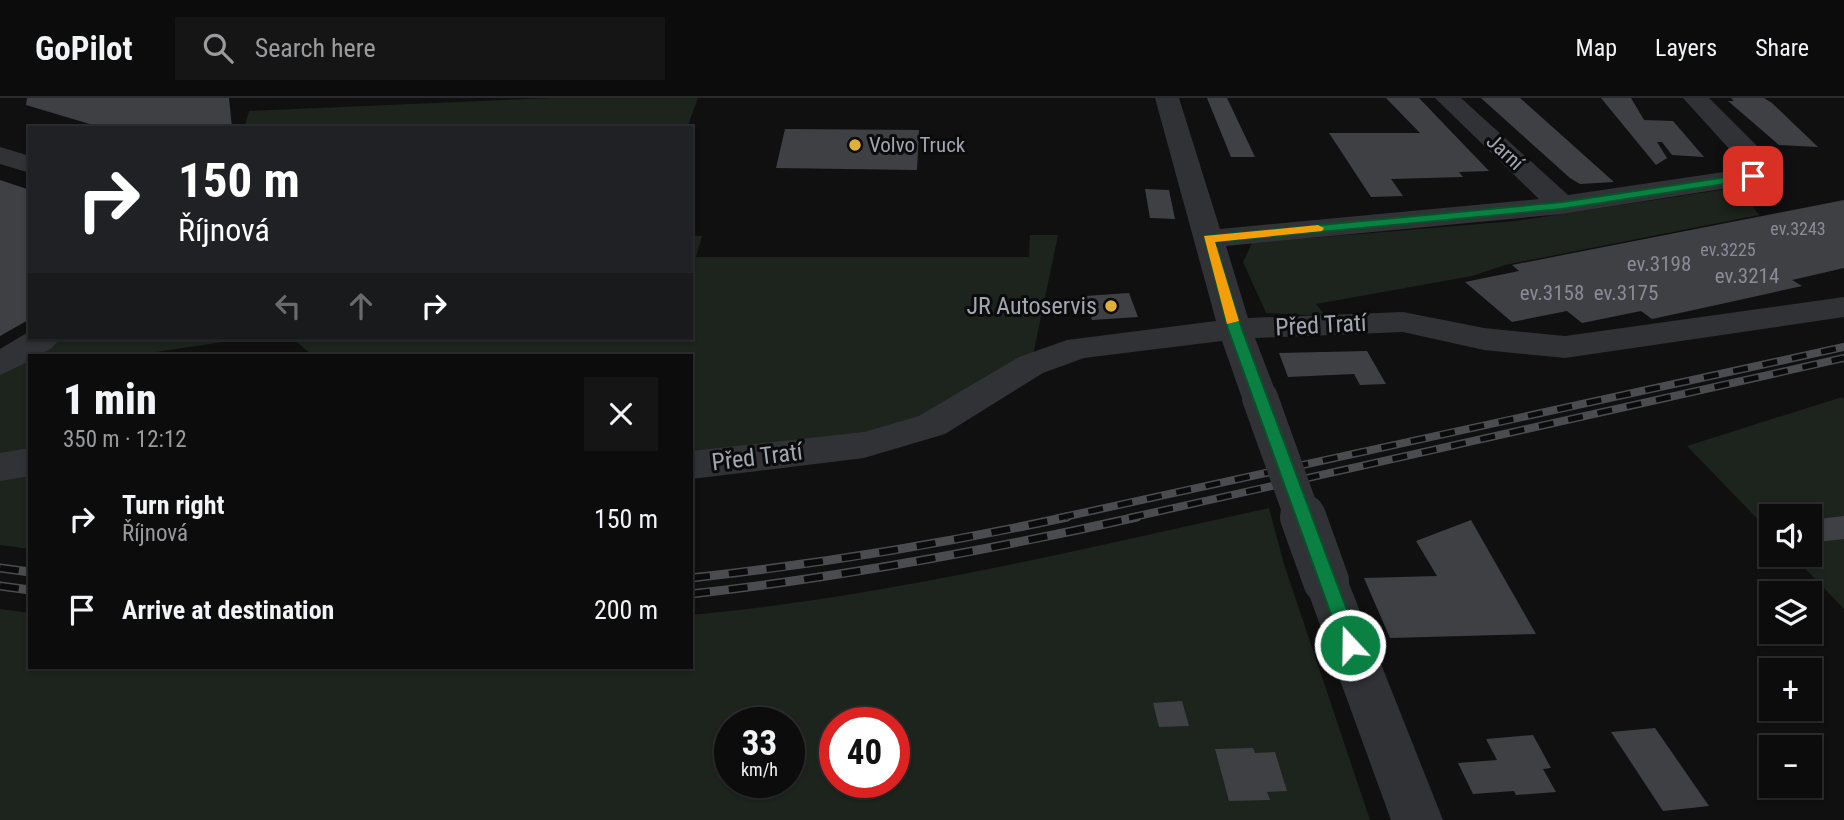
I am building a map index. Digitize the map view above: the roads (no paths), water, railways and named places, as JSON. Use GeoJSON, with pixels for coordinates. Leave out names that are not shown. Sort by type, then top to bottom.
{"type":"FeatureCollection","features":[{"type":"Feature","properties":{"kind":"street"},"geometry":{"type":"LineString","coordinates":[[1167,98],[1235,329],[1326,581],[1417,820]]}},
{"type":"Feature","properties":{"kind":"street","name":"Jarní"},"geometry":{"type":"LineString","coordinates":[[1447,98],[1562,205]]}},
{"type":"Feature","properties":{"kind":"street"},"geometry":{"type":"LineString","coordinates":[[1208,239],[1562,205],[1753,176],[1759,168],[1755,159],[1695,98]]}},
{"type":"Feature","properties":{"kind":"street"},"geometry":{"type":"LineString","coordinates":[[0,155],[28,163]]}},
{"type":"Feature","properties":{"kind":"street","name":"Před Tratí"},"geometry":{"type":"LineString","coordinates":[[693,465],[863,445],[932,425],[1031,365],[1079,348],[1235,329],[1404,322],[1485,339],[1565,347],[1844,307]]}},
{"type":"Feature","properties":{"kind":"street"},"geometry":{"type":"LineString","coordinates":[[0,364],[40,340]]}},
{"type":"Feature","properties":{"kind":"street"},"geometry":{"type":"LineString","coordinates":[[0,467],[28,462]]}},
{"type":"Feature","properties":{"kind":"railway"},"geometry":{"type":"LineString","coordinates":[[1059,518],[1844,347]]}},
{"type":"Feature","properties":{"kind":"railway"},"geometry":{"type":"LineString","coordinates":[[1129,518],[1844,358]]}},
{"type":"Feature","properties":{"kind":"railway"},"geometry":{"type":"LineString","coordinates":[[693,578],[880,552],[1067,517]]}},
{"type":"Feature","properties":{"kind":"railway"},"geometry":{"type":"LineString","coordinates":[[693,594],[915,561],[1137,517]]}},
{"type":"Feature","properties":{"kind":"railway"},"geometry":{"type":"LineString","coordinates":[[0,568],[28,572]]}},
{"type":"Feature","properties":{"kind":"railway"},"geometry":{"type":"LineString","coordinates":[[0,586],[28,590]]}},
{"type":"Feature","properties":{"kind":"place","name":"Volvo Truck"},"geometry":{"type":"Point","coordinates":[855,145]}},
{"type":"Feature","properties":{"kind":"place","name":"JR Autoservis"},"geometry":{"type":"Point","coordinates":[1111,306]}}]}
